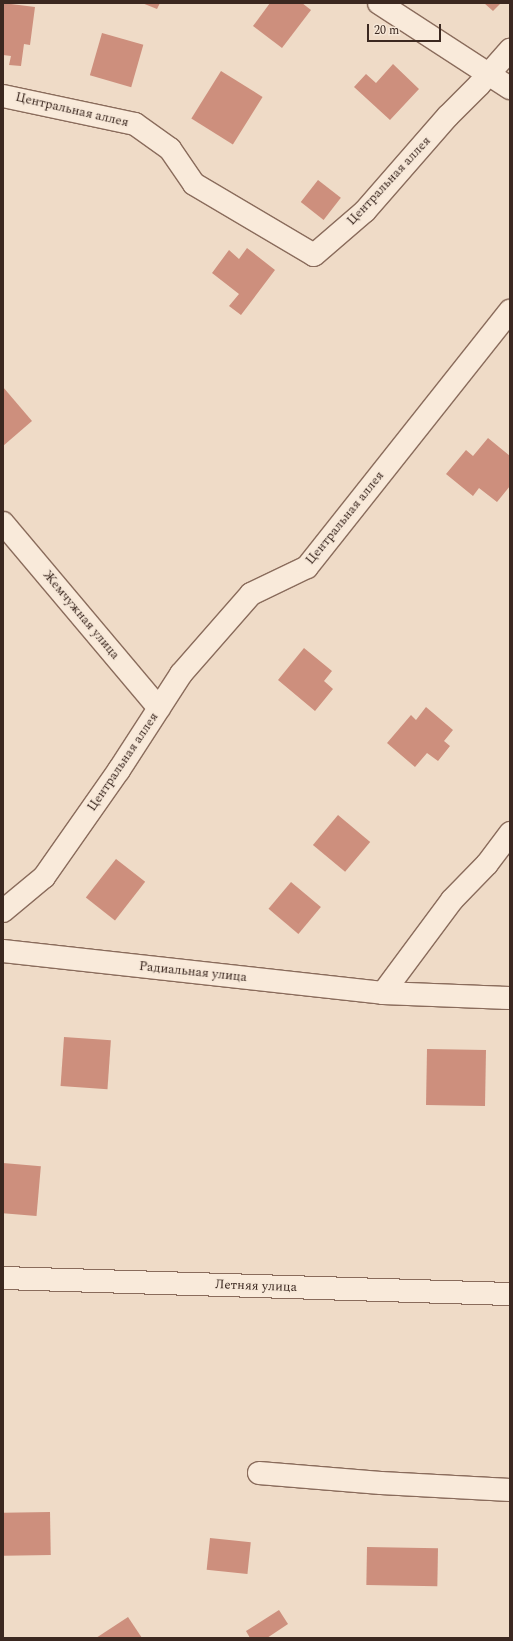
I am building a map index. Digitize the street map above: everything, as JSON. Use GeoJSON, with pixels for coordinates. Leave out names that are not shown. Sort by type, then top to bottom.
{"type":"FeatureCollection","features":[{"type":"Feature","properties":{"kind":"street"},"geometry":{"type":"LineString","coordinates":[[379,3],[510,88]]}},
{"type":"Feature","properties":{"kind":"street","name":"Центральная аллея"},"geometry":{"type":"LineString","coordinates":[[3,96],[135,124],[170,149],[194,184],[314,255],[365,211],[448,116],[510,50]]}},
{"type":"Feature","properties":{"kind":"street","name":"Центральная аллея"},"geometry":{"type":"LineString","coordinates":[[3,911],[44,877],[119,770],[181,674],[251,594],[307,567],[510,311]]}},
{"type":"Feature","properties":{"kind":"street","name":"Жемчужная улица"},"geometry":{"type":"LineString","coordinates":[[3,523],[159,708]]}},
{"type":"Feature","properties":{"kind":"street"},"geometry":{"type":"LineString","coordinates":[[383,993],[452,900],[487,864],[510,833]]}},
{"type":"Feature","properties":{"kind":"street","name":"Радиальная улица"},"geometry":{"type":"LineString","coordinates":[[3,951],[383,993],[510,998]]}},
{"type":"Feature","properties":{"kind":"street","name":"Летняя улица"},"geometry":{"type":"LineString","coordinates":[[3,1278],[510,1294]]}},
{"type":"Feature","properties":{"kind":"street"},"geometry":{"type":"LineString","coordinates":[[259,1473],[510,1490]]}},
{"type":"Feature","properties":{"kind":"building"},"geometry":{"type":"Polygon","coordinates":[[[3,3],[35,7],[30,45],[24,44],[21,66],[9,65],[11,56],[3,55],[3,3]]]}},
{"type":"Feature","properties":{"kind":"building"},"geometry":{"type":"Polygon","coordinates":[[[142,3],[160,3],[157,9],[142,3]]]}},
{"type":"Feature","properties":{"kind":"building"},"geometry":{"type":"Polygon","coordinates":[[[270,3],[302,3],[311,10],[282,48],[253,26],[270,3]]]}},
{"type":"Feature","properties":{"kind":"building"},"geometry":{"type":"Polygon","coordinates":[[[484,3],[501,3],[493,11],[484,3]]]}},
{"type":"Feature","properties":{"kind":"building"},"geometry":{"type":"Polygon","coordinates":[[[102,33],[143,45],[131,87],[90,75],[102,33]]]}},
{"type":"Feature","properties":{"kind":"building"},"geometry":{"type":"Polygon","coordinates":[[[393,64],[419,89],[390,120],[354,87],[366,74],[376,83],[393,64]]]}},
{"type":"Feature","properties":{"kind":"building"},"geometry":{"type":"Polygon","coordinates":[[[221,71],[263,97],[233,144],[191,118],[221,71]]]}},
{"type":"Feature","properties":{"kind":"building"},"geometry":{"type":"Polygon","coordinates":[[[318,180],[341,198],[324,220],[301,202],[318,180]]]}},
{"type":"Feature","properties":{"kind":"building"},"geometry":{"type":"Polygon","coordinates":[[[247,248],[275,270],[241,315],[229,306],[239,294],[212,273],[229,250],[239,259],[247,248]]]}},
{"type":"Feature","properties":{"kind":"building"},"geometry":{"type":"Polygon","coordinates":[[[3,387],[32,421],[3,446],[3,387]]]}},
{"type":"Feature","properties":{"kind":"building"},"geometry":{"type":"Polygon","coordinates":[[[488,438],[510,456],[510,486],[497,502],[479,488],[473,496],[446,474],[466,450],[473,456],[488,438]]]}},
{"type":"Feature","properties":{"kind":"building"},"geometry":{"type":"Polygon","coordinates":[[[304,648],[332,671],[324,681],[333,689],[315,711],[278,680],[304,648]]]}},
{"type":"Feature","properties":{"kind":"building"},"geometry":{"type":"Polygon","coordinates":[[[426,707],[453,730],[444,741],[450,746],[438,761],[427,753],[415,767],[387,743],[411,715],[416,720],[426,707]]]}},
{"type":"Feature","properties":{"kind":"building"},"geometry":{"type":"Polygon","coordinates":[[[338,815],[370,842],[345,872],[313,845],[338,815]]]}},
{"type":"Feature","properties":{"kind":"building"},"geometry":{"type":"Polygon","coordinates":[[[116,859],[145,882],[115,920],[86,898],[116,859]]]}},
{"type":"Feature","properties":{"kind":"building"},"geometry":{"type":"Polygon","coordinates":[[[291,882],[321,907],[298,934],[269,909],[291,882]]]}},
{"type":"Feature","properties":{"kind":"building"},"geometry":{"type":"Polygon","coordinates":[[[64,1037],[111,1040],[107,1089],[61,1086],[64,1037]]]}},
{"type":"Feature","properties":{"kind":"building"},"geometry":{"type":"Polygon","coordinates":[[[427,1049],[486,1050],[485,1106],[426,1105],[427,1049]]]}},
{"type":"Feature","properties":{"kind":"building"},"geometry":{"type":"Polygon","coordinates":[[[3,1163],[41,1166],[36,1216],[3,1213],[3,1163]]]}},
{"type":"Feature","properties":{"kind":"building"},"geometry":{"type":"Polygon","coordinates":[[[50,1512],[51,1555],[4,1556],[3,1513],[50,1512]]]}},
{"type":"Feature","properties":{"kind":"building"},"geometry":{"type":"Polygon","coordinates":[[[210,1538],[251,1542],[247,1574],[207,1570],[210,1538]]]}},
{"type":"Feature","properties":{"kind":"building"},"geometry":{"type":"Polygon","coordinates":[[[367,1547],[438,1548],[437,1586],[366,1585],[367,1547]]]}},
{"type":"Feature","properties":{"kind":"building"},"geometry":{"type":"Polygon","coordinates":[[[279,1610],[288,1624],[267,1638],[250,1638],[246,1631],[279,1610]]]}},
{"type":"Feature","properties":{"kind":"building"},"geometry":{"type":"Polygon","coordinates":[[[128,1617],[142,1638],[96,1638],[128,1617]]]}}]}
